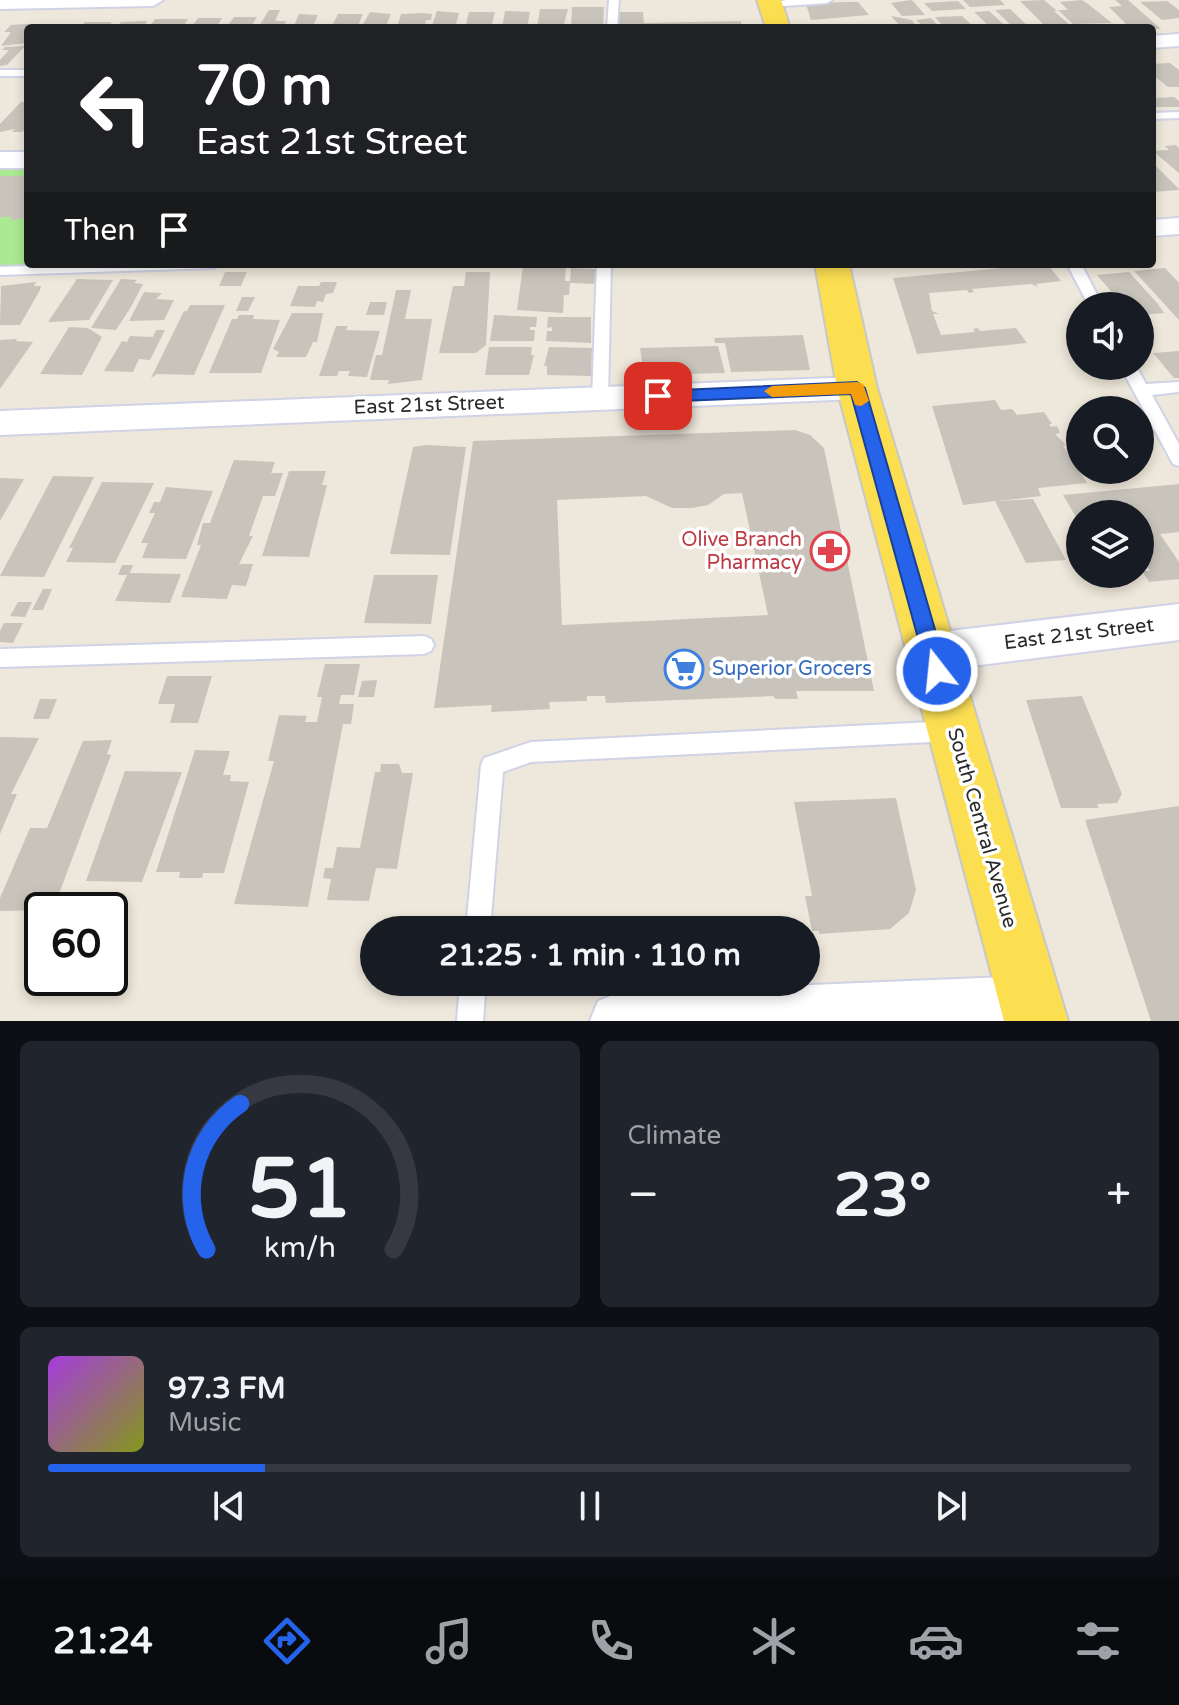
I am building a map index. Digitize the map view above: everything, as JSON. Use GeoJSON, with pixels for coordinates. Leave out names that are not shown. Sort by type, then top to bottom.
{"type":"FeatureCollection","features":[{"type":"Feature","properties":{"kind":"main road"},"geometry":{"type":"LineString","coordinates":[[770,2],[777,24]]}},
{"type":"Feature","properties":{"kind":"main road","name":"South Central Avenue"},"geometry":{"type":"LineString","coordinates":[[833,268],[857,388],[1034,1012]]}},
{"type":"Feature","properties":{"kind":"street"},"geometry":{"type":"LineString","coordinates":[[0,3],[153,0]]}},
{"type":"Feature","properties":{"kind":"street"},"geometry":{"type":"LineString","coordinates":[[1156,42],[1179,40]]}},
{"type":"Feature","properties":{"kind":"street"},"geometry":{"type":"LineString","coordinates":[[0,160],[24,160]]}},
{"type":"Feature","properties":{"kind":"street"},"geometry":{"type":"LineString","coordinates":[[1156,228],[1179,226]]}},
{"type":"Feature","properties":{"kind":"street","name":"East 21st Street"},"geometry":{"type":"LineString","coordinates":[[0,423],[857,388]]}},
{"type":"Feature","properties":{"kind":"street","name":"East 21st Street"},"geometry":{"type":"LineString","coordinates":[[932,652],[1179,622]]}},
{"type":"Feature","properties":{"kind":"street"},"geometry":{"type":"LineString","coordinates":[[618,1021],[1034,1012]]}},
{"type":"Feature","properties":{"kind":"lane"},"geometry":{"type":"LineString","coordinates":[[612,24],[614,0]]}},
{"type":"Feature","properties":{"kind":"lane"},"geometry":{"type":"LineString","coordinates":[[770,2],[827,0]]}},
{"type":"Feature","properties":{"kind":"lane"},"geometry":{"type":"LineString","coordinates":[[0,73],[24,73]]}},
{"type":"Feature","properties":{"kind":"lane"},"geometry":{"type":"LineString","coordinates":[[1156,116],[1179,115]]}},
{"type":"Feature","properties":{"kind":"lane"},"geometry":{"type":"LineString","coordinates":[[0,271],[92,268]]}},
{"type":"Feature","properties":{"kind":"lane"},"geometry":{"type":"LineString","coordinates":[[600,399],[604,268]]}},
{"type":"Feature","properties":{"kind":"lane"},"geometry":{"type":"LineString","coordinates":[[1076,268],[1089,292]]}},
{"type":"Feature","properties":{"kind":"lane"},"geometry":{"type":"LineString","coordinates":[[1136,380],[1179,460]]}},
{"type":"Feature","properties":{"kind":"lane"},"geometry":{"type":"LineString","coordinates":[[1141,390],[1179,387]]}},
{"type":"Feature","properties":{"kind":"lane"},"geometry":{"type":"LineString","coordinates":[[0,658],[424,645]]}},
{"type":"Feature","properties":{"kind":"lane"},"geometry":{"type":"LineString","coordinates":[[479,916],[492,765],[531,752],[954,731]]}},
{"type":"Feature","properties":{"kind":"lane"},"geometry":{"type":"LineString","coordinates":[[470,1021],[472,996]]}},
{"type":"Feature","properties":{"kind":"green space"},"geometry":{"type":"Polygon","coordinates":[[[0,170],[24,170],[24,265],[0,266],[0,170]]]}},
{"type":"Feature","properties":{"kind":"building"},"geometry":{"type":"Polygon","coordinates":[[[911,0],[925,15],[902,16],[891,3],[911,0]]]}},
{"type":"Feature","properties":{"kind":"building"},"geometry":{"type":"Polygon","coordinates":[[[963,0],[1000,0],[1005,5],[970,7],[963,0]]]}},
{"type":"Feature","properties":{"kind":"building"},"geometry":{"type":"Polygon","coordinates":[[[1044,0],[1069,24],[1043,24],[1020,1],[1044,0]]]}},
{"type":"Feature","properties":{"kind":"building"},"geometry":{"type":"Polygon","coordinates":[[[1082,0],[1112,23],[1073,24],[1058,10],[1068,10],[1060,2],[1082,0]]]}},
{"type":"Feature","properties":{"kind":"building"},"geometry":{"type":"Polygon","coordinates":[[[1115,0],[1128,0],[1155,24],[1126,24],[1109,7],[1122,6],[1115,0]]]}},
{"type":"Feature","properties":{"kind":"building"},"geometry":{"type":"Polygon","coordinates":[[[958,1],[966,9],[932,11],[924,3],[958,1]]]}},
{"type":"Feature","properties":{"kind":"building"},"geometry":{"type":"Polygon","coordinates":[[[1167,1],[1179,10],[1179,18],[1162,20],[1140,2],[1167,1]]]}},
{"type":"Feature","properties":{"kind":"building"},"geometry":{"type":"Polygon","coordinates":[[[858,2],[869,15],[811,20],[806,4],[858,2]]]}},
{"type":"Feature","properties":{"kind":"building"},"geometry":{"type":"Polygon","coordinates":[[[572,7],[604,7],[603,24],[571,24],[572,7]]]}},
{"type":"Feature","properties":{"kind":"building"},"geometry":{"type":"Polygon","coordinates":[[[540,9],[568,9],[564,24],[538,24],[540,9]]]}},
{"type":"Feature","properties":{"kind":"building"},"geometry":{"type":"Polygon","coordinates":[[[1010,9],[1026,24],[1010,24],[995,10],[1010,9]]]}},
{"type":"Feature","properties":{"kind":"building"},"geometry":{"type":"Polygon","coordinates":[[[269,10],[280,10],[275,21],[286,21],[285,24],[260,24],[269,10]]]}},
{"type":"Feature","properties":{"kind":"building"},"geometry":{"type":"Polygon","coordinates":[[[437,11],[459,13],[456,24],[432,24],[437,11]]]}},
{"type":"Feature","properties":{"kind":"building"},"geometry":{"type":"Polygon","coordinates":[[[505,11],[530,12],[528,24],[503,24],[505,11]]]}},
{"type":"Feature","properties":{"kind":"building"},"geometry":{"type":"Polygon","coordinates":[[[989,11],[1003,24],[987,24],[974,12],[989,11]]]}},
{"type":"Feature","properties":{"kind":"building"},"geometry":{"type":"Polygon","coordinates":[[[370,12],[391,14],[387,24],[363,24],[370,12]]]}},
{"type":"Feature","properties":{"kind":"building"},"geometry":{"type":"Polygon","coordinates":[[[469,12],[495,12],[492,24],[466,24],[469,12]]]}},
{"type":"Feature","properties":{"kind":"building"},"geometry":{"type":"Polygon","coordinates":[[[619,12],[643,12],[644,23],[741,21],[741,24],[618,24],[619,12]]]}},
{"type":"Feature","properties":{"kind":"building"},"geometry":{"type":"Polygon","coordinates":[[[299,14],[318,15],[314,24],[295,24],[299,14]]]}},
{"type":"Feature","properties":{"kind":"building"},"geometry":{"type":"Polygon","coordinates":[[[338,14],[363,14],[359,24],[333,24],[338,14]]]}},
{"type":"Feature","properties":{"kind":"building"},"geometry":{"type":"Polygon","coordinates":[[[401,14],[432,14],[431,20],[426,20],[425,24],[398,24],[401,14]]]}},
{"type":"Feature","properties":{"kind":"building"},"geometry":{"type":"Polygon","coordinates":[[[891,16],[912,20],[915,24],[898,24],[891,16]]]}},
{"type":"Feature","properties":{"kind":"building"},"geometry":{"type":"Polygon","coordinates":[[[962,16],[971,24],[941,24],[935,17],[962,16]]]}},
{"type":"Feature","properties":{"kind":"building"},"geometry":{"type":"Polygon","coordinates":[[[234,17],[257,17],[253,24],[229,24],[234,17]]]}},
{"type":"Feature","properties":{"kind":"building"},"geometry":{"type":"Polygon","coordinates":[[[198,18],[222,18],[218,24],[194,24],[198,18]]]}},
{"type":"Feature","properties":{"kind":"building"},"geometry":{"type":"Polygon","coordinates":[[[931,18],[936,24],[920,24],[916,20],[931,18]]]}},
{"type":"Feature","properties":{"kind":"building"},"geometry":{"type":"Polygon","coordinates":[[[155,19],[188,19],[185,24],[151,24],[155,19]]]}},
{"type":"Feature","properties":{"kind":"building"},"geometry":{"type":"Polygon","coordinates":[[[147,21],[145,24],[119,24],[147,21]]]}},
{"type":"Feature","properties":{"kind":"building"},"geometry":{"type":"Polygon","coordinates":[[[85,22],[112,22],[111,24],[84,24],[85,22]]]}},
{"type":"Feature","properties":{"kind":"building"},"geometry":{"type":"Polygon","coordinates":[[[24,24],[24,43],[1,46],[11,32],[4,32],[11,25],[24,24]]]}},
{"type":"Feature","properties":{"kind":"building"},"geometry":{"type":"Polygon","coordinates":[[[24,46],[7,65],[0,66],[0,60],[9,50],[2,50],[5,47],[24,46]]]}},
{"type":"Feature","properties":{"kind":"building"},"geometry":{"type":"Polygon","coordinates":[[[1170,63],[1179,70],[1179,87],[1168,87],[1156,77],[1156,64],[1170,63]]]}},
{"type":"Feature","properties":{"kind":"building"},"geometry":{"type":"Polygon","coordinates":[[[1174,97],[1179,101],[1179,107],[1156,107],[1156,98],[1174,97]]]}},
{"type":"Feature","properties":{"kind":"building"},"geometry":{"type":"Polygon","coordinates":[[[24,102],[22,132],[12,132],[15,129],[0,132],[0,124],[24,102]]]}},
{"type":"Feature","properties":{"kind":"building"},"geometry":{"type":"Polygon","coordinates":[[[1176,145],[1179,148],[1179,173],[1156,154],[1156,151],[1169,150],[1165,146],[1176,145]]]}},
{"type":"Feature","properties":{"kind":"building"},"geometry":{"type":"Polygon","coordinates":[[[1156,166],[1179,189],[1156,192],[1156,166]]]}},
{"type":"Feature","properties":{"kind":"building"},"geometry":{"type":"Polygon","coordinates":[[[0,176],[24,176],[24,218],[10,221],[12,217],[0,217],[0,176]]]}},
{"type":"Feature","properties":{"kind":"building"},"geometry":{"type":"Polygon","coordinates":[[[523,268],[566,268],[565,281],[570,281],[571,268],[595,269],[595,284],[570,283],[569,295],[564,295],[563,313],[517,310],[523,268]]]}},
{"type":"Feature","properties":{"kind":"building"},"geometry":{"type":"Polygon","coordinates":[[[1003,268],[1050,268],[1061,281],[1036,284],[1038,287],[1031,284],[972,289],[974,292],[969,293],[967,290],[929,293],[932,311],[939,314],[933,314],[941,335],[975,332],[973,329],[978,328],[980,331],[1016,328],[1027,343],[917,354],[893,278],[1003,268]]]}},
{"type":"Feature","properties":{"kind":"building"},"geometry":{"type":"Polygon","coordinates":[[[1165,268],[1179,283],[1179,320],[1154,292],[1134,271],[1165,268]]]}},
{"type":"Feature","properties":{"kind":"building"},"geometry":{"type":"Polygon","coordinates":[[[225,272],[247,272],[241,286],[219,286],[225,272]]]}},
{"type":"Feature","properties":{"kind":"building"},"geometry":{"type":"Polygon","coordinates":[[[466,272],[490,272],[486,345],[476,353],[439,353],[453,286],[464,286],[466,272]]]}},
{"type":"Feature","properties":{"kind":"building"},"geometry":{"type":"Polygon","coordinates":[[[1129,272],[1147,292],[1112,292],[1097,275],[1129,272]]]}},
{"type":"Feature","properties":{"kind":"building"},"geometry":{"type":"Polygon","coordinates":[[[77,279],[113,280],[89,320],[48,322],[77,279]]]}},
{"type":"Feature","properties":{"kind":"building"},"geometry":{"type":"Polygon","coordinates":[[[121,279],[137,280],[134,283],[143,284],[131,307],[116,330],[91,328],[121,279]]]}},
{"type":"Feature","properties":{"kind":"building"},"geometry":{"type":"Polygon","coordinates":[[[36,282],[34,286],[41,286],[40,290],[20,325],[0,325],[1,286],[36,282]]]}},
{"type":"Feature","properties":{"kind":"building"},"geometry":{"type":"Polygon","coordinates":[[[321,282],[337,282],[333,293],[326,294],[323,302],[317,301],[315,307],[290,306],[298,286],[319,286],[321,282]]]}},
{"type":"Feature","properties":{"kind":"building"},"geometry":{"type":"Polygon","coordinates":[[[396,290],[411,290],[405,319],[432,319],[422,380],[388,384],[389,380],[370,380],[376,355],[382,355],[396,290]]]}},
{"type":"Feature","properties":{"kind":"building"},"geometry":{"type":"Polygon","coordinates":[[[144,292],[162,293],[156,299],[174,300],[164,320],[129,321],[144,292]]]}},
{"type":"Feature","properties":{"kind":"building"},"geometry":{"type":"Polygon","coordinates":[[[242,297],[255,297],[248,311],[236,311],[242,297]]]}},
{"type":"Feature","properties":{"kind":"building"},"geometry":{"type":"Polygon","coordinates":[[[1154,300],[1158,304],[1164,313],[1154,314],[1154,300]]]}},
{"type":"Feature","properties":{"kind":"building"},"geometry":{"type":"Polygon","coordinates":[[[370,302],[387,302],[384,315],[366,315],[370,302]]]}},
{"type":"Feature","properties":{"kind":"building"},"geometry":{"type":"Polygon","coordinates":[[[190,305],[225,305],[194,375],[157,374],[151,378],[184,311],[190,305]]]}},
{"type":"Feature","properties":{"kind":"building"},"geometry":{"type":"Polygon","coordinates":[[[292,313],[323,313],[317,342],[313,342],[306,357],[276,357],[279,352],[273,349],[292,313]]]}},
{"type":"Feature","properties":{"kind":"building"},"geometry":{"type":"Polygon","coordinates":[[[239,315],[280,320],[261,373],[209,373],[232,319],[237,319],[239,315]]]}},
{"type":"Feature","properties":{"kind":"building"},"geometry":{"type":"Polygon","coordinates":[[[494,315],[537,317],[536,327],[530,327],[530,330],[535,330],[534,341],[490,341],[494,315]]]}},
{"type":"Feature","properties":{"kind":"building"},"geometry":{"type":"Polygon","coordinates":[[[548,317],[591,317],[591,343],[546,341],[547,331],[552,331],[552,327],[547,328],[548,317]]]}},
{"type":"Feature","properties":{"kind":"building"},"geometry":{"type":"Polygon","coordinates":[[[336,326],[348,326],[346,330],[380,331],[367,377],[348,376],[350,371],[339,371],[337,376],[319,376],[336,326]]]}},
{"type":"Feature","properties":{"kind":"building"},"geometry":{"type":"Polygon","coordinates":[[[69,327],[88,328],[102,337],[82,375],[40,374],[69,327]]]}},
{"type":"Feature","properties":{"kind":"building"},"geometry":{"type":"Polygon","coordinates":[[[156,330],[165,330],[150,360],[139,359],[133,372],[104,371],[122,341],[127,342],[130,336],[153,337],[156,330]]]}},
{"type":"Feature","properties":{"kind":"building"},"geometry":{"type":"Polygon","coordinates":[[[803,335],[810,370],[731,372],[725,343],[715,343],[714,338],[803,335]]]}},
{"type":"Feature","properties":{"kind":"building"},"geometry":{"type":"Polygon","coordinates":[[[0,340],[33,342],[0,389],[0,340]]]}},
{"type":"Feature","properties":{"kind":"building"},"geometry":{"type":"Polygon","coordinates":[[[718,346],[725,373],[644,375],[640,348],[718,346]]]}},
{"type":"Feature","properties":{"kind":"building"},"geometry":{"type":"Polygon","coordinates":[[[489,347],[532,347],[531,355],[534,355],[529,375],[485,375],[489,347]]]}},
{"type":"Feature","properties":{"kind":"building"},"geometry":{"type":"Polygon","coordinates":[[[549,347],[592,348],[591,376],[547,375],[547,366],[544,366],[549,347]]]}},
{"type":"Feature","properties":{"kind":"building"},"geometry":{"type":"Polygon","coordinates":[[[1179,351],[1179,378],[1174,378],[1154,353],[1179,351]]]}},
{"type":"Feature","properties":{"kind":"building"},"geometry":{"type":"Polygon","coordinates":[[[995,400],[1001,410],[1012,409],[1017,415],[1044,412],[1051,427],[1057,426],[1060,433],[1055,434],[1066,445],[1063,446],[1066,451],[1066,484],[1077,484],[1038,488],[1041,496],[998,501],[1033,499],[1066,560],[1026,563],[995,501],[963,505],[932,406],[995,400]]]}},
{"type":"Feature","properties":{"kind":"building"},"geometry":{"type":"Polygon","coordinates":[[[795,430],[810,435],[824,448],[874,691],[796,691],[798,699],[776,699],[773,696],[606,703],[605,696],[587,696],[587,701],[549,702],[550,709],[491,712],[492,705],[434,708],[473,441],[795,430]],[[742,493],[724,494],[708,505],[692,508],[672,508],[646,496],[557,500],[562,625],[768,615],[742,493]]]}},
{"type":"Feature","properties":{"kind":"building"},"geometry":{"type":"Polygon","coordinates":[[[413,447],[466,447],[450,555],[390,554],[413,447]]]}},
{"type":"Feature","properties":{"kind":"building"},"geometry":{"type":"Polygon","coordinates":[[[234,460],[275,462],[271,473],[283,473],[275,496],[263,496],[249,536],[253,536],[239,564],[253,564],[246,586],[232,585],[227,599],[181,597],[201,545],[197,545],[203,523],[210,523],[234,460]]]}},
{"type":"Feature","properties":{"kind":"building"},"geometry":{"type":"Polygon","coordinates":[[[289,471],[326,471],[322,485],[327,485],[309,557],[262,556],[289,471]]]}},
{"type":"Feature","properties":{"kind":"building"},"geometry":{"type":"Polygon","coordinates":[[[53,476],[94,477],[44,577],[0,576],[53,476]]]}},
{"type":"Feature","properties":{"kind":"building"},"geometry":{"type":"Polygon","coordinates":[[[0,478],[24,479],[0,521],[0,478]]]}},
{"type":"Feature","properties":{"kind":"building"},"geometry":{"type":"Polygon","coordinates":[[[102,482],[154,483],[115,563],[66,562],[73,548],[69,548],[102,482]]]}},
{"type":"Feature","properties":{"kind":"building"},"geometry":{"type":"Polygon","coordinates":[[[1179,484],[1179,532],[1160,534],[1179,562],[1179,579],[1154,582],[1154,500],[1066,500],[1063,495],[1179,484]]]}},
{"type":"Feature","properties":{"kind":"building"},"geometry":{"type":"Polygon","coordinates":[[[166,487],[213,491],[186,559],[142,558],[148,543],[141,543],[155,513],[149,513],[154,502],[160,502],[166,487]]]}},
{"type":"Feature","properties":{"kind":"building"},"geometry":{"type":"Polygon","coordinates":[[[122,565],[133,565],[130,573],[181,574],[170,603],[115,601],[127,575],[118,575],[122,565]]]}},
{"type":"Feature","properties":{"kind":"building"},"geometry":{"type":"Polygon","coordinates":[[[374,575],[438,575],[431,624],[364,623],[374,575]]]}},
{"type":"Feature","properties":{"kind":"building"},"geometry":{"type":"Polygon","coordinates":[[[43,589],[52,589],[43,610],[32,610],[43,589]]]}},
{"type":"Feature","properties":{"kind":"building"},"geometry":{"type":"Polygon","coordinates":[[[18,602],[32,602],[25,617],[10,616],[18,602]]]}},
{"type":"Feature","properties":{"kind":"building"},"geometry":{"type":"Polygon","coordinates":[[[4,623],[23,623],[13,643],[0,642],[4,623]]]}},
{"type":"Feature","properties":{"kind":"building"},"geometry":{"type":"Polygon","coordinates":[[[325,664],[360,664],[354,695],[341,695],[339,704],[354,704],[351,724],[343,724],[308,907],[234,904],[274,761],[268,761],[279,715],[307,716],[305,722],[317,722],[322,697],[317,697],[325,664]]]}},
{"type":"Feature","properties":{"kind":"building"},"geometry":{"type":"Polygon","coordinates":[[[167,676],[212,676],[198,723],[170,723],[175,704],[158,704],[167,676]]]}},
{"type":"Feature","properties":{"kind":"building"},"geometry":{"type":"Polygon","coordinates":[[[377,680],[374,697],[358,697],[362,681],[377,680]]]}},
{"type":"Feature","properties":{"kind":"building"},"geometry":{"type":"Polygon","coordinates":[[[1082,696],[1122,794],[1117,803],[1097,804],[1099,808],[1061,808],[1026,700],[1082,696]]]}},
{"type":"Feature","properties":{"kind":"building"},"geometry":{"type":"Polygon","coordinates":[[[40,699],[57,699],[49,719],[33,719],[40,699]]]}},
{"type":"Feature","properties":{"kind":"building"},"geometry":{"type":"Polygon","coordinates":[[[0,737],[39,738],[11,794],[17,794],[0,834],[0,737]]]}},
{"type":"Feature","properties":{"kind":"building"},"geometry":{"type":"Polygon","coordinates":[[[112,740],[107,754],[111,755],[60,892],[24,892],[24,911],[0,911],[0,898],[30,828],[47,828],[83,741],[112,740]]]}},
{"type":"Feature","properties":{"kind":"building"},"geometry":{"type":"Polygon","coordinates":[[[195,750],[230,751],[223,775],[231,775],[230,781],[249,782],[224,873],[203,873],[202,878],[179,878],[180,872],[156,872],[195,750]]]}},
{"type":"Feature","properties":{"kind":"building"},"geometry":{"type":"Polygon","coordinates":[[[381,764],[399,764],[402,773],[413,773],[397,869],[376,868],[369,901],[327,900],[331,879],[323,878],[325,868],[333,868],[337,847],[360,848],[375,772],[380,772],[381,764]]]}},
{"type":"Feature","properties":{"kind":"building"},"geometry":{"type":"Polygon","coordinates":[[[125,771],[182,772],[142,882],[86,881],[125,771]]]}},
{"type":"Feature","properties":{"kind":"building"},"geometry":{"type":"Polygon","coordinates":[[[896,798],[916,890],[909,913],[890,929],[820,934],[820,916],[809,916],[805,896],[812,896],[794,802],[896,798]]]}},
{"type":"Feature","properties":{"kind":"building"},"geometry":{"type":"Polygon","coordinates":[[[1179,806],[1179,1021],[1151,1021],[1085,820],[1179,806]]]}},
{"type":"Feature","properties":{"kind":"slow traffic"},"geometry":{"type":"LineString","coordinates":[[772,391],[857,388],[861,401]]}},
{"type":"Feature","properties":{"kind":"place","name":"Olive Branch Pharmacy"},"geometry":{"type":"Point","coordinates":[830,551]}},
{"type":"Feature","properties":{"kind":"place","name":"Superior Grocers"},"geometry":{"type":"Point","coordinates":[684,669]}},
{"type":"Feature","properties":{"kind":"route"},"geometry":{"type":"LineString","coordinates":[[658,396],[857,388],[937,671]]}}]}
